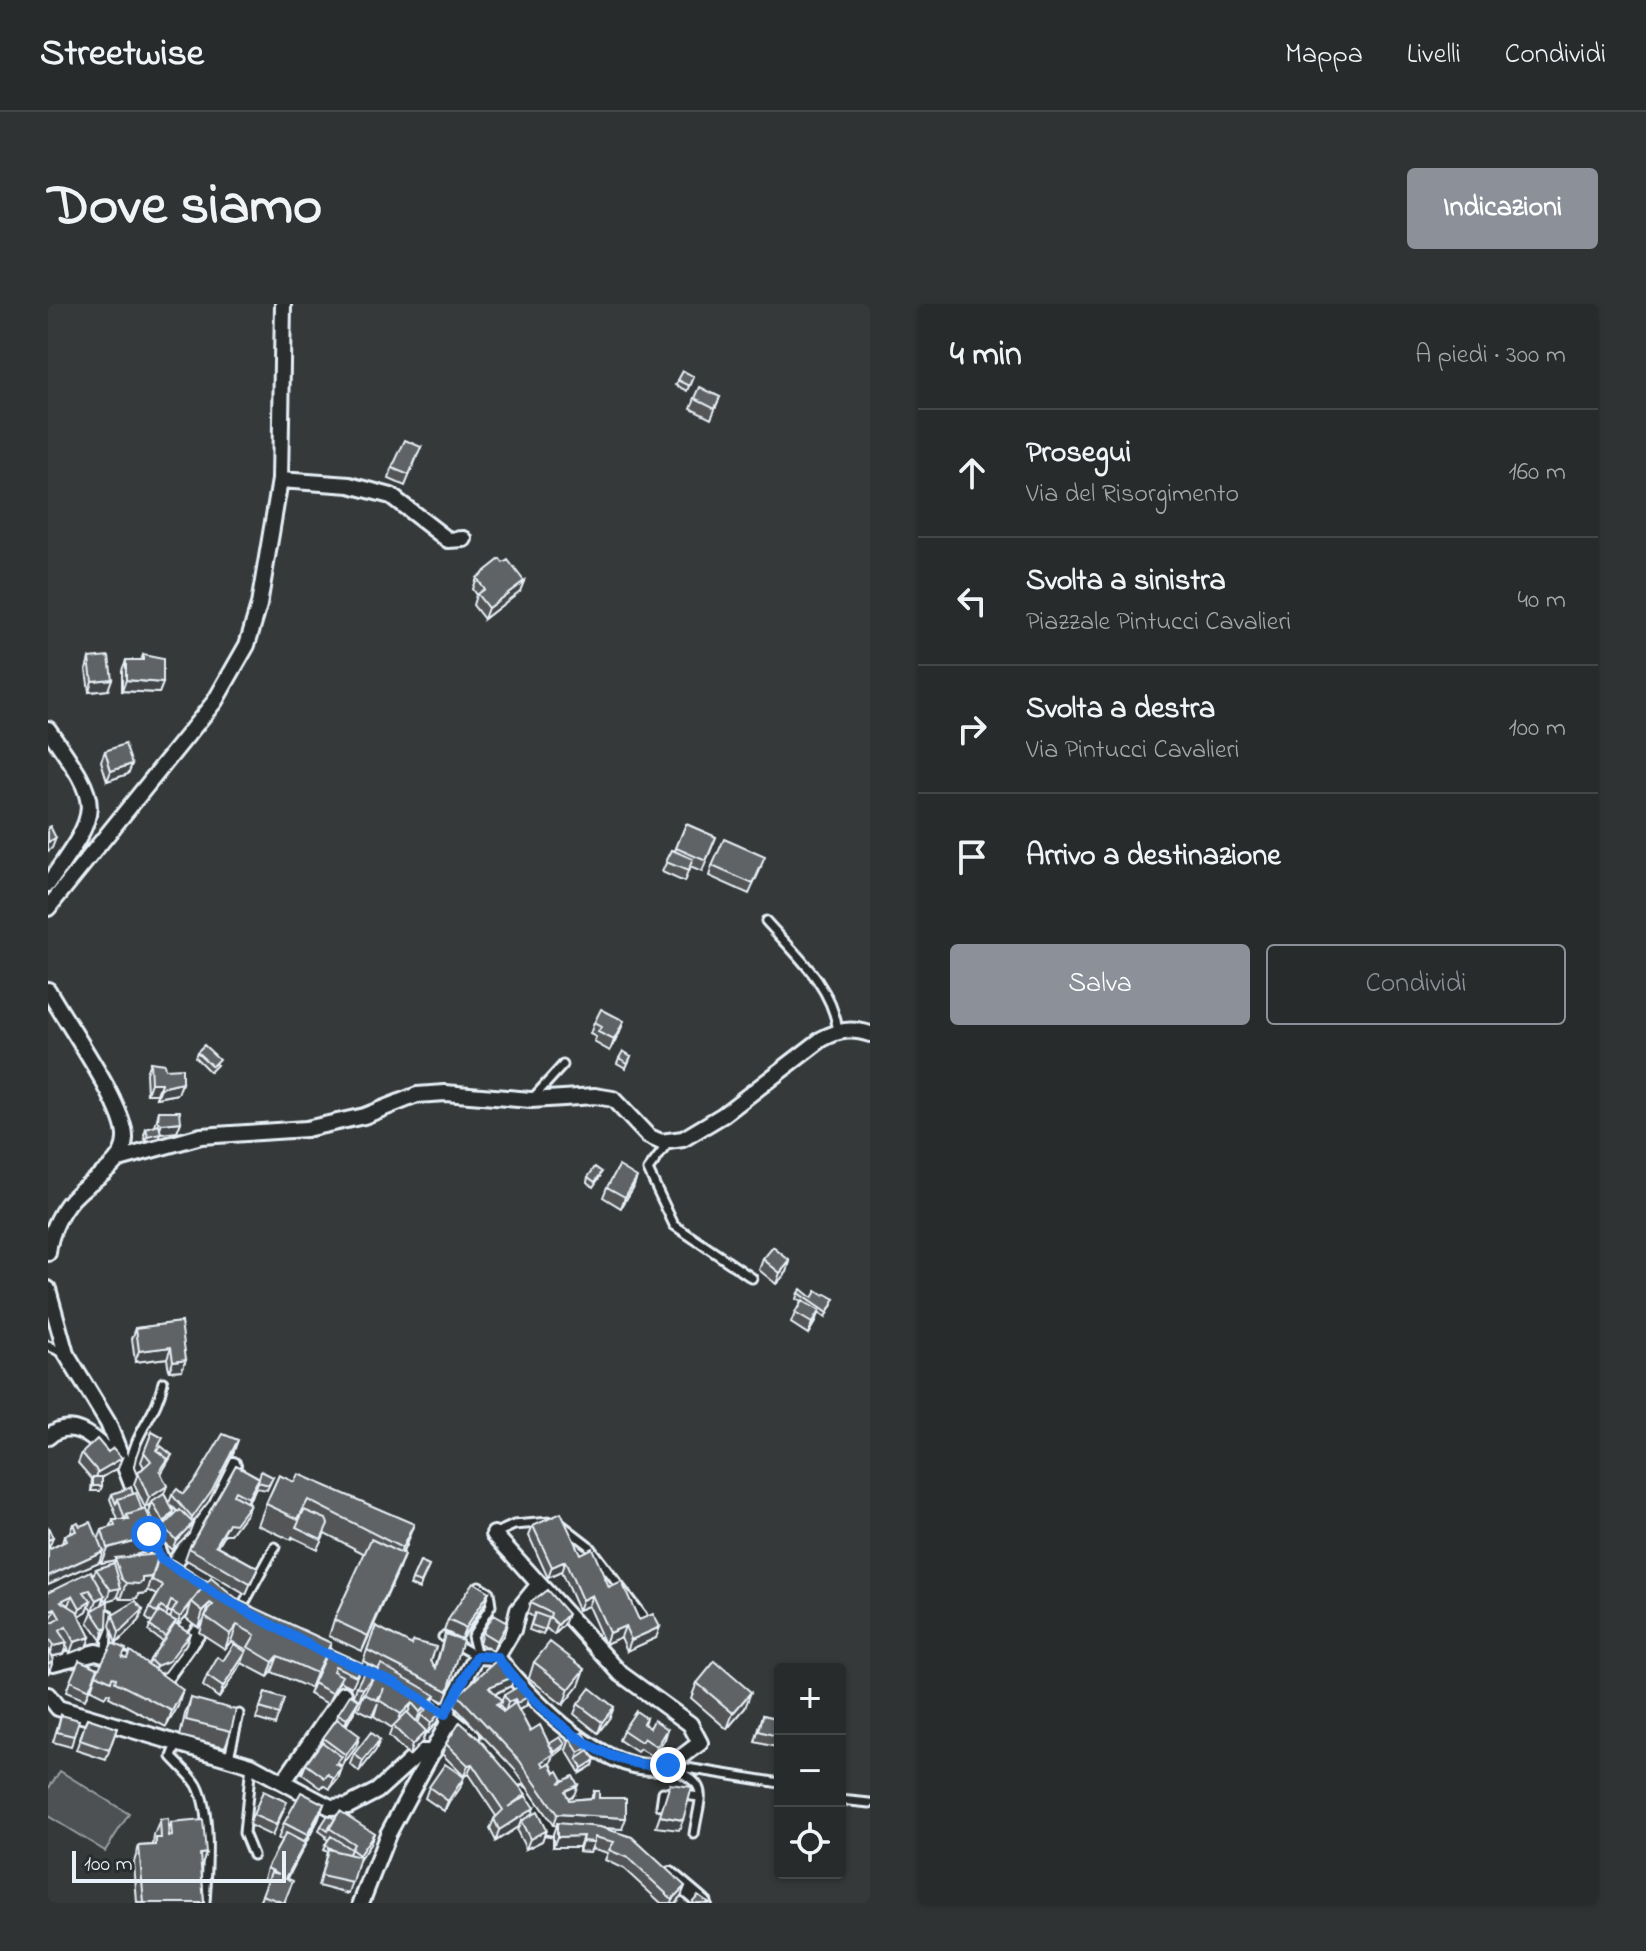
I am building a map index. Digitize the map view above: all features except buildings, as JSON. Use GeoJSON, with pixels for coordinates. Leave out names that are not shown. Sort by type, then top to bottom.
{"type":"FeatureCollection","features":[{"type":"Feature","properties":{"kind":"street"},"geometry":{"type":"LineString","coordinates":[[48,908],[230,680],[247,645],[259,605],[280,480],[283,304]]}},
{"type":"Feature","properties":{"kind":"street"},"geometry":{"type":"LineString","coordinates":[[280,480],[369,489],[391,496],[448,540],[464,539]]}},
{"type":"Feature","properties":{"kind":"street"},"geometry":{"type":"LineString","coordinates":[[48,729],[89,794],[91,812],[82,836],[48,884]]}},
{"type":"Feature","properties":{"kind":"street"},"geometry":{"type":"LineString","coordinates":[[48,990],[120,1115],[125,1138],[119,1159]]}},
{"type":"Feature","properties":{"kind":"street"},"geometry":{"type":"LineString","coordinates":[[48,1253],[50,1235],[75,1195],[119,1159],[201,1136],[306,1129],[364,1116],[417,1095],[445,1093],[531,1100],[595,1096],[613,1099],[648,1136],[661,1142],[670,1141],[683,1139],[723,1115],[822,1039],[838,1031],[856,1029],[870,1034]]}},
{"type":"Feature","properties":{"kind":"street"},"geometry":{"type":"LineString","coordinates":[[48,1289],[66,1354],[108,1423],[127,1472],[148,1510],[167,1564],[233,1465]]}},
{"type":"Feature","properties":{"kind":"street"},"geometry":{"type":"LineString","coordinates":[[48,1437],[65,1428],[90,1434],[127,1472]]}},
{"type":"Feature","properties":{"kind":"street"},"geometry":{"type":"LineString","coordinates":[[361,1903],[388,1834],[433,1752],[477,1656],[497,1657],[521,1688],[558,1722],[596,1748],[636,1766],[668,1765],[700,1743],[690,1724],[621,1674],[494,1534]]}},
{"type":"Feature","properties":{"kind":"street"},"geometry":{"type":"LineString","coordinates":[[497,1657],[513,1630],[518,1610],[539,1584]]}},
{"type":"Feature","properties":{"kind":"street"},"geometry":{"type":"LineString","coordinates":[[236,1606],[260,1620]]}},
{"type":"Feature","properties":{"kind":"street"},"geometry":{"type":"LineString","coordinates":[[53,1663],[97,1648],[127,1661],[154,1683],[159,1683],[206,1620]]}},
{"type":"Feature","properties":{"kind":"street"},"geometry":{"type":"LineString","coordinates":[[284,1781],[344,1694]]}},
{"type":"Feature","properties":{"kind":"street"},"geometry":{"type":"LineString","coordinates":[[48,1695],[53,1710],[229,1757],[284,1781],[330,1807],[348,1806],[377,1791],[420,1752],[433,1752]]}},
{"type":"Feature","properties":{"kind":"street"},"geometry":{"type":"LineString","coordinates":[[419,1695],[485,1749]]}},
{"type":"Feature","properties":{"kind":"street"},"geometry":{"type":"LineString","coordinates":[[509,1778],[544,1826],[584,1831]]}},
{"type":"Feature","properties":{"kind":"street"},"geometry":{"type":"LineString","coordinates":[[659,1865],[703,1903]]}},
{"type":"Feature","properties":{"kind":"lane"},"geometry":{"type":"LineString","coordinates":[[766,921],[818,979],[836,1013],[838,1031]]}},
{"type":"Feature","properties":{"kind":"lane"},"geometry":{"type":"LineString","coordinates":[[531,1100],[563,1065]]}},
{"type":"Feature","properties":{"kind":"lane"},"geometry":{"type":"LineString","coordinates":[[670,1141],[648,1170],[674,1225],[752,1278]]}},
{"type":"Feature","properties":{"kind":"lane"},"geometry":{"type":"LineString","coordinates":[[48,1346],[66,1354]]}},
{"type":"Feature","properties":{"kind":"lane"},"geometry":{"type":"LineString","coordinates":[[127,1472],[133,1443],[159,1405],[163,1382]]}},
{"type":"Feature","properties":{"kind":"lane"},"geometry":{"type":"LineString","coordinates":[[494,1534],[514,1525],[543,1521],[572,1530],[616,1579],[642,1616]]}},
{"type":"Feature","properties":{"kind":"lane"},"geometry":{"type":"LineString","coordinates":[[236,1606],[275,1547]]}},
{"type":"Feature","properties":{"kind":"lane"},"geometry":{"type":"LineString","coordinates":[[477,1656],[472,1636],[491,1606],[489,1592],[479,1586]]}},
{"type":"Feature","properties":{"kind":"lane"},"geometry":{"type":"LineString","coordinates":[[97,1648],[108,1614]]}},
{"type":"Feature","properties":{"kind":"lane"},"geometry":{"type":"LineString","coordinates":[[443,1637],[477,1656]]}},
{"type":"Feature","properties":{"kind":"lane"},"geometry":{"type":"LineString","coordinates":[[229,1757],[239,1714]]}},
{"type":"Feature","properties":{"kind":"lane"},"geometry":{"type":"LineString","coordinates":[[177,1744],[172,1757],[196,1783],[202,1797],[207,1866],[205,1903]]}},
{"type":"Feature","properties":{"kind":"lane"},"geometry":{"type":"LineString","coordinates":[[251,1765],[244,1833],[253,1855]]}},
{"type":"Feature","properties":{"kind":"lane"},"geometry":{"type":"LineString","coordinates":[[668,1765],[774,1782]]}},
{"type":"Feature","properties":{"kind":"lane"},"geometry":{"type":"LineString","coordinates":[[668,1765],[696,1780],[699,1797],[694,1834]]}},
{"type":"Feature","properties":{"kind":"lane"},"geometry":{"type":"LineString","coordinates":[[661,1806],[663,1792],[699,1797]]}},
{"type":"Feature","properties":{"kind":"lane"},"geometry":{"type":"LineString","coordinates":[[846,1801],[870,1803]]}},
{"type":"Feature","properties":{"kind":"shaded area"},"geometry":{"type":"Polygon","coordinates":[[[60,1771],[129,1814],[105,1851],[48,1816],[48,1789],[60,1771]]]}},
{"type":"Feature","properties":{"kind":"route"},"geometry":{"type":"LineString","coordinates":[[149,1534],[161,1559],[220,1597],[320,1651],[396,1683],[445,1714],[477,1656],[497,1657],[521,1688],[558,1722],[596,1748],[636,1766],[668,1765]]}}]}
